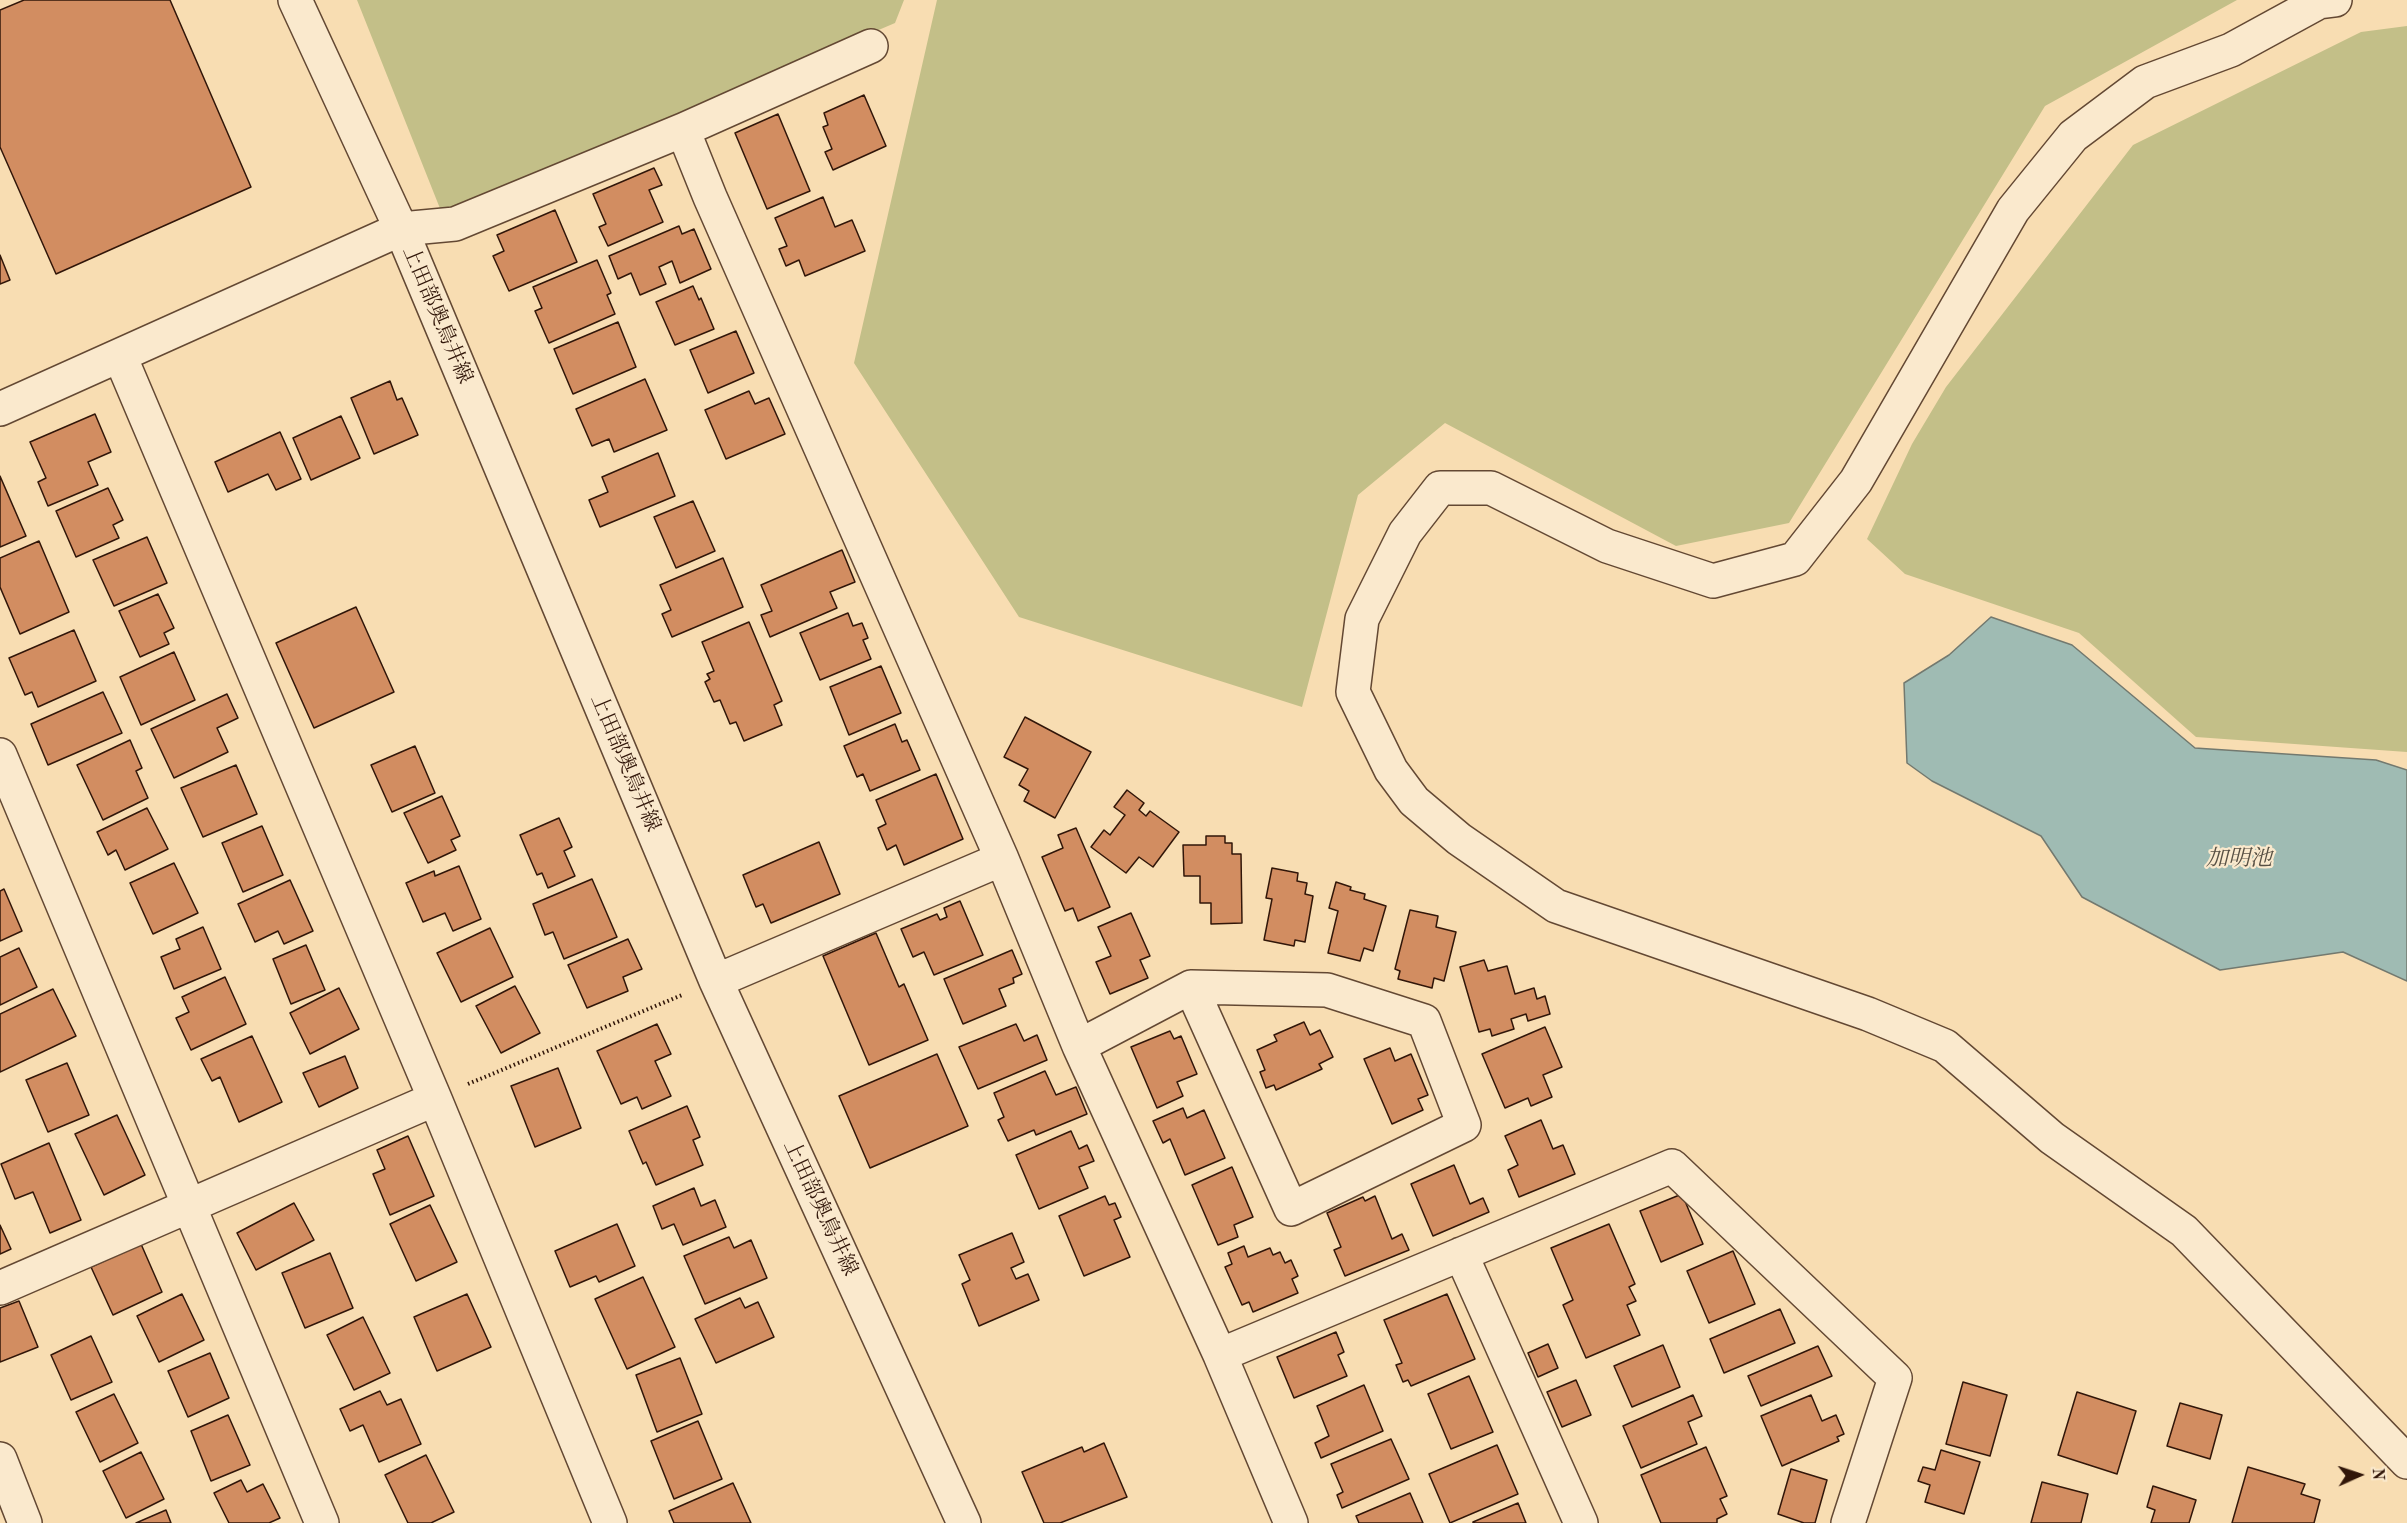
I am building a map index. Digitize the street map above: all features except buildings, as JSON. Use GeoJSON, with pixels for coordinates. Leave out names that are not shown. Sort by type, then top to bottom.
{"type":"FeatureCollection","features":[{"type":"Feature","properties":{"kind":"street","name":"上田部奥鳥井線"},"geometry":{"type":"LineString","coordinates":[[295,0],[401,229],[716,981],[964,1523]]}},
{"type":"Feature","properties":{"kind":"street"},"geometry":{"type":"LineString","coordinates":[[2335,0],[2319,2],[2231,50],[2145,82],[2073,136],[2013,210],[1856,481],[1795,559],[1713,581],[1607,546],[1491,488],[1440,488],[1405,533],[1362,619],[1353,692],[1391,770],[1414,801],[1459,839],[1556,906],[1868,1014],[1945,1046],[2052,1138],[2184,1231],[2407,1462]]}},
{"type":"Feature","properties":{"kind":"street"},"geometry":{"type":"LineString","coordinates":[[0,409],[401,229],[455,224],[683,130],[872,46]]}},
{"type":"Feature","properties":{"kind":"street"},"geometry":{"type":"LineString","coordinates":[[683,130],[714,208],[1002,859],[1079,1046],[1220,1354],[1291,1523]]}},
{"type":"Feature","properties":{"kind":"street"},"geometry":{"type":"LineString","coordinates":[[120,356],[435,1099],[610,1523]]}},
{"type":"Feature","properties":{"kind":"street"},"geometry":{"type":"LineString","coordinates":[[0,755],[322,1523]]}},
{"type":"Feature","properties":{"kind":"street"},"geometry":{"type":"LineString","coordinates":[[716,981],[1002,859]]}},
{"type":"Feature","properties":{"kind":"street"},"geometry":{"type":"LineString","coordinates":[[1079,1046],[1191,987],[1327,990],[1424,1021],[1464,1125],[1292,1209],[1191,987]]}},
{"type":"Feature","properties":{"kind":"street"},"geometry":{"type":"LineString","coordinates":[[0,1288],[435,1099]]}},
{"type":"Feature","properties":{"kind":"street"},"geometry":{"type":"LineString","coordinates":[[1220,1354],[1672,1166],[1895,1378],[1848,1523]]}},
{"type":"Feature","properties":{"kind":"street"},"geometry":{"type":"LineString","coordinates":[[1461,1254],[1581,1523]]}},
{"type":"Feature","properties":{"kind":"street"},"geometry":{"type":"LineString","coordinates":[[0,1460],[25,1523]]}},
{"type":"Feature","properties":{"kind":"path"},"geometry":{"type":"LineString","coordinates":[[435,1099],[716,981]]}},
{"type":"Feature","properties":{"kind":"shaded area"},"geometry":{"type":"Polygon","coordinates":[[[357,0],[904,0],[895,23],[443,216],[357,0]]]}},
{"type":"Feature","properties":{"kind":"shaded area"},"geometry":{"type":"Polygon","coordinates":[[[937,0],[2237,0],[2045,106],[1789,523],[1676,546],[1445,423],[1358,495],[1302,707],[1019,617],[854,363],[937,0]]]}},
{"type":"Feature","properties":{"kind":"shaded area"},"geometry":{"type":"Polygon","coordinates":[[[2407,26],[2407,752],[2196,737],[2079,633],[1905,574],[1867,539],[1912,444],[1946,387],[2133,145],[2361,32],[2407,26]]]}},
{"type":"Feature","properties":{"kind":"water","name":"加明池"},"geometry":{"type":"Polygon","coordinates":[[[1991,617],[2072,645],[2195,748],[2376,760],[2407,770],[2407,981],[2343,952],[2220,970],[2082,897],[2041,836],[1932,781],[1907,763],[1904,683],[1949,655],[1991,617]]]}}]}
